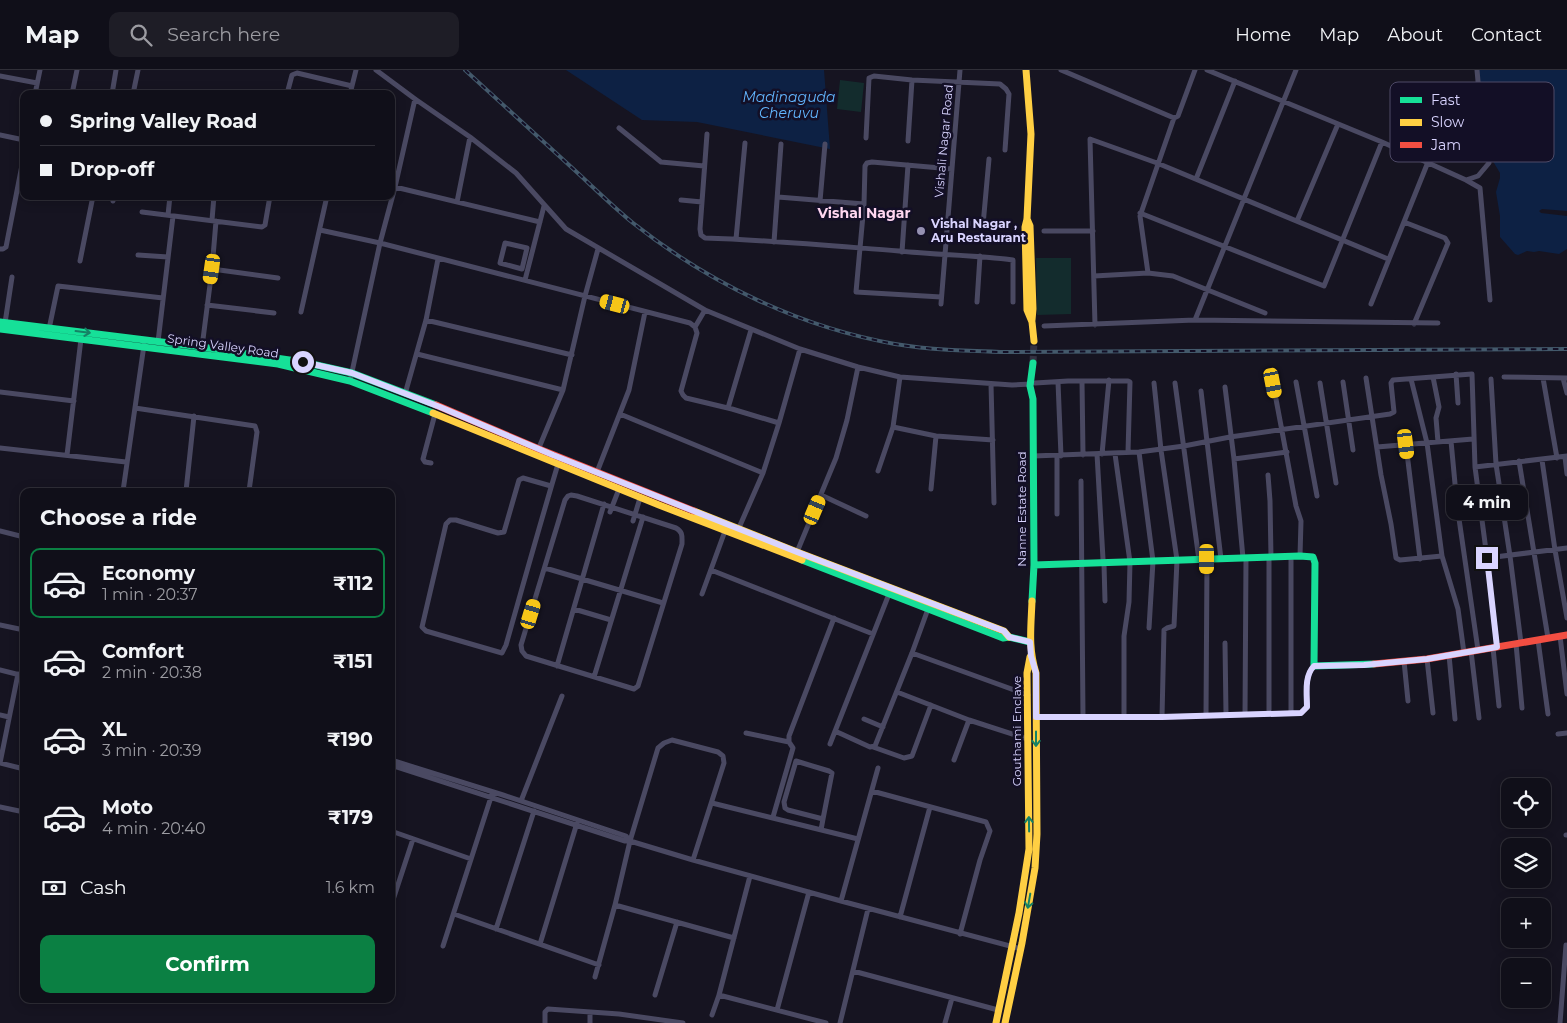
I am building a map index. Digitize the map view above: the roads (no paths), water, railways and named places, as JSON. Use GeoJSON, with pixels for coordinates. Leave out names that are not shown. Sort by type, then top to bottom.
{"type":"FeatureCollection","features":[{"type":"Feature","properties":{"kind":"street"},"geometry":{"type":"LineString","coordinates":[[7,77],[8,70]]}},
{"type":"Feature","properties":{"kind":"street"},"geometry":{"type":"LineString","coordinates":[[36,90],[40,70]]}},
{"type":"Feature","properties":{"kind":"street"},"geometry":{"type":"LineString","coordinates":[[73,90],[77,70]]}},
{"type":"Feature","properties":{"kind":"street"},"geometry":{"type":"LineString","coordinates":[[113,90],[116,70]]}},
{"type":"Feature","properties":{"kind":"street"},"geometry":{"type":"LineString","coordinates":[[134,90],[138,70]]}},
{"type":"Feature","properties":{"kind":"street"},"geometry":{"type":"LineString","coordinates":[[351,90],[356,70]]}},
{"type":"Feature","properties":{"kind":"street"},"geometry":{"type":"LineString","coordinates":[[376,70],[470,137],[516,173],[566,229],[705,310],[800,349],[858,367],[900,377],[1012,385],[1109,380],[1128,381],[1130,382],[1128,452]]}},
{"type":"Feature","properties":{"kind":"street","name":"Vishali Nagar Road"},"geometry":{"type":"LineString","coordinates":[[941,304],[960,70]]}},
{"type":"Feature","properties":{"kind":"street"},"geometry":{"type":"LineString","coordinates":[[1026,70],[1031,134],[1027,219],[1025,226],[1027,310],[1032,322],[1034,341]]}},
{"type":"Feature","properties":{"kind":"street"},"geometry":{"type":"LineString","coordinates":[[1061,70],[1174,118]]}},
{"type":"Feature","properties":{"kind":"street"},"geometry":{"type":"LineString","coordinates":[[1148,273],[1140,213],[1174,118],[1178,116],[1195,70]]}},
{"type":"Feature","properties":{"kind":"street"},"geometry":{"type":"LineString","coordinates":[[1207,70],[1390,145]]}},
{"type":"Feature","properties":{"kind":"street"},"geometry":{"type":"LineString","coordinates":[[1195,320],[1296,70]]}},
{"type":"Feature","properties":{"kind":"street"},"geometry":{"type":"LineString","coordinates":[[288,90],[294,73],[352,86]]}},
{"type":"Feature","properties":{"kind":"street"},"geometry":{"type":"LineString","coordinates":[[0,76],[37,83]]}},
{"type":"Feature","properties":{"kind":"street"},"geometry":{"type":"LineString","coordinates":[[866,138],[869,78],[874,76],[912,80],[1000,84],[1009,94],[1005,150]]}},
{"type":"Feature","properties":{"kind":"street"},"geometry":{"type":"LineString","coordinates":[[908,141],[912,80]]}},
{"type":"Feature","properties":{"kind":"street"},"geometry":{"type":"LineString","coordinates":[[1196,179],[1234,81]]}},
{"type":"Feature","properties":{"kind":"street"},"geometry":{"type":"LineString","coordinates":[[395,190],[415,99]]}},
{"type":"Feature","properties":{"kind":"street"},"geometry":{"type":"LineString","coordinates":[[1297,221],[1338,124]]}},
{"type":"Feature","properties":{"kind":"street"},"geometry":{"type":"LineString","coordinates":[[619,128],[662,162],[704,166]]}},
{"type":"Feature","properties":{"kind":"street"},"geometry":{"type":"LineString","coordinates":[[707,134],[700,229],[701,235],[704,238],[980,256],[1013,260],[1013,302]]}},
{"type":"Feature","properties":{"kind":"street"},"geometry":{"type":"LineString","coordinates":[[0,135],[20,139]]}},
{"type":"Feature","properties":{"kind":"street"},"geometry":{"type":"LineString","coordinates":[[457,202],[470,137]]}},
{"type":"Feature","properties":{"kind":"street"},"geometry":{"type":"LineString","coordinates":[[1095,325],[1090,139],[1157,163],[1388,259]]}},
{"type":"Feature","properties":{"kind":"street"},"geometry":{"type":"LineString","coordinates":[[1140,213],[1324,286],[1382,142]]}},
{"type":"Feature","properties":{"kind":"street"},"geometry":{"type":"LineString","coordinates":[[736,239],[745,143]]}},
{"type":"Feature","properties":{"kind":"street"},"geometry":{"type":"LineString","coordinates":[[774,242],[782,144]]}},
{"type":"Feature","properties":{"kind":"street"},"geometry":{"type":"LineString","coordinates":[[820,201],[825,144]]}},
{"type":"Feature","properties":{"kind":"street"},"geometry":{"type":"LineString","coordinates":[[982,225],[989,159]]}},
{"type":"Feature","properties":{"kind":"street"},"geometry":{"type":"LineString","coordinates":[[941,298],[856,292],[864,204],[865,166],[867,163],[872,162],[952,168]]}},
{"type":"Feature","properties":{"kind":"street"},"geometry":{"type":"LineString","coordinates":[[1371,304],[1428,162],[1480,188],[1490,300]]}},
{"type":"Feature","properties":{"kind":"street"},"geometry":{"type":"LineString","coordinates":[[1466,180],[1478,176],[1489,162]]}},
{"type":"Feature","properties":{"kind":"street"},"geometry":{"type":"LineString","coordinates":[[902,252],[908,165]]}},
{"type":"Feature","properties":{"kind":"street"},"geometry":{"type":"LineString","coordinates":[[0,249],[6,246],[20,174]]}},
{"type":"Feature","properties":{"kind":"street"},"geometry":{"type":"LineString","coordinates":[[396,186],[540,222]]}},
{"type":"Feature","properties":{"kind":"street"},"geometry":{"type":"LineString","coordinates":[[778,197],[864,204]]}},
{"type":"Feature","properties":{"kind":"street"},"geometry":{"type":"LineString","coordinates":[[80,261],[92,200]]}},
{"type":"Feature","properties":{"kind":"street"},"geometry":{"type":"LineString","coordinates":[[158,342],[168,258],[170,200]]}},
{"type":"Feature","properties":{"kind":"street"},"geometry":{"type":"LineString","coordinates":[[202,347],[212,269],[214,200]]}},
{"type":"Feature","properties":{"kind":"street"},"geometry":{"type":"LineString","coordinates":[[142,212],[265,226],[269,200]]}},
{"type":"Feature","properties":{"kind":"street"},"geometry":{"type":"LineString","coordinates":[[301,312],[326,200]]}},
{"type":"Feature","properties":{"kind":"street"},"geometry":{"type":"LineString","coordinates":[[351,377],[380,243],[392,200]]}},
{"type":"Feature","properties":{"kind":"street"},"geometry":{"type":"LineString","coordinates":[[681,200],[702,202]]}},
{"type":"Feature","properties":{"kind":"street"},"geometry":{"type":"LineString","coordinates":[[523,280],[544,206]]}},
{"type":"Feature","properties":{"kind":"street"},"geometry":{"type":"LineString","coordinates":[[948,221],[1006,227]]}},
{"type":"Feature","properties":{"kind":"street"},"geometry":{"type":"LineString","coordinates":[[1404,222],[1445,238],[1448,244],[1414,324]]}},
{"type":"Feature","properties":{"kind":"street"},"geometry":{"type":"LineString","coordinates":[[320,230],[380,243],[690,324],[695,327],[697,333],[681,391],[682,395],[686,398],[779,423]]}},
{"type":"Feature","properties":{"kind":"street"},"geometry":{"type":"LineString","coordinates":[[1044,231],[1092,231]]}},
{"type":"Feature","properties":{"kind":"street"},"geometry":{"type":"LineString","coordinates":[[522,269],[500,263],[504,244],[506,242],[526,248],[529,254]]}},
{"type":"Feature","properties":{"kind":"street"},"geometry":{"type":"LineString","coordinates":[[537,452],[563,390],[598,249]]}},
{"type":"Feature","properties":{"kind":"street"},"geometry":{"type":"LineString","coordinates":[[523,280],[522,269],[529,254]]}},
{"type":"Feature","properties":{"kind":"street"},"geometry":{"type":"LineString","coordinates":[[138,255],[168,258]]}},
{"type":"Feature","properties":{"kind":"street"},"geometry":{"type":"LineString","coordinates":[[977,302],[980,256]]}},
{"type":"Feature","properties":{"kind":"street"},"geometry":{"type":"LineString","coordinates":[[405,394],[426,320],[438,259]]}},
{"type":"Feature","properties":{"kind":"street"},"geometry":{"type":"LineString","coordinates":[[212,269],[278,278]]}},
{"type":"Feature","properties":{"kind":"street"},"geometry":{"type":"LineString","coordinates":[[1094,276],[1148,273],[1173,276],[1265,313]]}},
{"type":"Feature","properties":{"kind":"street"},"geometry":{"type":"LineString","coordinates":[[3,323],[12,277]]}},
{"type":"Feature","properties":{"kind":"street"},"geometry":{"type":"LineString","coordinates":[[49,328],[58,286],[163,298]]}},
{"type":"Feature","properties":{"kind":"street"},"geometry":{"type":"LineString","coordinates":[[208,305],[274,313]]}},
{"type":"Feature","properties":{"kind":"street"},"geometry":{"type":"LineString","coordinates":[[695,327],[705,310]]}},
{"type":"Feature","properties":{"kind":"street"},"geometry":{"type":"LineString","coordinates":[[597,472],[629,390],[645,312]]}},
{"type":"Feature","properties":{"kind":"street"},"geometry":{"type":"LineString","coordinates":[[426,320],[572,355]]}},
{"type":"Feature","properties":{"kind":"street"},"geometry":{"type":"LineString","coordinates":[[1044,326],[1195,320],[1438,323]]}},
{"type":"Feature","properties":{"kind":"street","name":"Spring Valley Road"},"geometry":{"type":"LineString","coordinates":[[3,323],[49,328],[351,377],[435,414],[597,472],[725,531],[737,532],[797,552],[1004,631],[1009,637]]}},
{"type":"Feature","properties":{"kind":"street","name":"Spring Valley Road"},"geometry":{"type":"LineString","coordinates":[[0,330],[81,339],[144,343],[158,342],[303,362],[405,394],[537,452],[558,464],[640,498],[660,502],[889,594],[1003,638],[1009,637]]}},
{"type":"Feature","properties":{"kind":"street"},"geometry":{"type":"LineString","coordinates":[[728,408],[751,330]]}},
{"type":"Feature","properties":{"kind":"street"},"geometry":{"type":"LineString","coordinates":[[67,455],[81,339]]}},
{"type":"Feature","properties":{"kind":"street"},"geometry":{"type":"LineString","coordinates":[[123,488],[144,343]]}},
{"type":"Feature","properties":{"kind":"street"},"geometry":{"type":"LineString","coordinates":[[737,532],[763,473],[800,349]]}},
{"type":"Feature","properties":{"kind":"street"},"geometry":{"type":"LineString","coordinates":[[417,354],[563,390]]}},
{"type":"Feature","properties":{"kind":"street","name":"Nanne Estate Road"},"geometry":{"type":"LineString","coordinates":[[1031,656],[1034,565],[1033,399],[1031,395],[1033,366]]}},
{"type":"Feature","properties":{"kind":"street"},"geometry":{"type":"LineString","coordinates":[[797,552],[836,458],[847,420],[858,367]]}},
{"type":"Feature","properties":{"kind":"street"},"geometry":{"type":"LineString","coordinates":[[1456,374],[1458,403]]}},
{"type":"Feature","properties":{"kind":"street"},"geometry":{"type":"LineString","coordinates":[[1033,456],[1116,454],[1161,450],[1208,440],[1394,413],[1392,381],[1456,374],[1473,375],[1475,467],[1487,558],[1499,706]]}},
{"type":"Feature","properties":{"kind":"street"},"geometry":{"type":"LineString","coordinates":[[878,471],[892,428],[900,377]]}},
{"type":"Feature","properties":{"kind":"street"},"geometry":{"type":"LineString","coordinates":[[1433,377],[1440,407],[1436,418],[1438,442]]}},
{"type":"Feature","properties":{"kind":"street"},"geometry":{"type":"LineString","coordinates":[[1504,377],[1565,378],[1567,393]]}},
{"type":"Feature","properties":{"kind":"street"},"geometry":{"type":"LineString","coordinates":[[1366,378],[1396,558],[1400,560],[1442,556]]}},
{"type":"Feature","properties":{"kind":"street"},"geometry":{"type":"LineString","coordinates":[[1411,378],[1427,443],[1442,556],[1471,652]]}},
{"type":"Feature","properties":{"kind":"street"},"geometry":{"type":"LineString","coordinates":[[1543,378],[1557,458]]}},
{"type":"Feature","properties":{"kind":"street"},"geometry":{"type":"LineString","coordinates":[[1490,379],[1496,464],[1510,556],[1522,708]]}},
{"type":"Feature","properties":{"kind":"street"},"geometry":{"type":"LineString","coordinates":[[1105,601],[1099,454],[1109,380]]}},
{"type":"Feature","properties":{"kind":"street"},"geometry":{"type":"LineString","coordinates":[[1082,381],[1083,455]]}},
{"type":"Feature","properties":{"kind":"street"},"geometry":{"type":"LineString","coordinates":[[1057,514],[1059,456],[1058,382]]}},
{"type":"Feature","properties":{"kind":"street"},"geometry":{"type":"LineString","coordinates":[[1296,382],[1317,496]]}},
{"type":"Feature","properties":{"kind":"street"},"geometry":{"type":"LineString","coordinates":[[1320,382],[1336,483]]}},
{"type":"Feature","properties":{"kind":"street"},"geometry":{"type":"LineString","coordinates":[[1343,382],[1353,450]]}},
{"type":"Feature","properties":{"kind":"street"},"geometry":{"type":"LineString","coordinates":[[1154,383],[1161,450],[1177,560],[1174,626],[1164,630],[1162,717]]}},
{"type":"Feature","properties":{"kind":"street"},"geometry":{"type":"LineString","coordinates":[[1175,383],[1199,560]]}},
{"type":"Feature","properties":{"kind":"street"},"geometry":{"type":"LineString","coordinates":[[1273,383],[1296,506],[1301,521],[1300,556]]}},
{"type":"Feature","properties":{"kind":"street"},"geometry":{"type":"LineString","coordinates":[[991,384],[994,503]]}},
{"type":"Feature","properties":{"kind":"street"},"geometry":{"type":"LineString","coordinates":[[1225,387],[1245,558],[1245,715]]}},
{"type":"Feature","properties":{"kind":"street"},"geometry":{"type":"LineString","coordinates":[[1200,390],[1208,440],[1221,559]]}},
{"type":"Feature","properties":{"kind":"street"},"geometry":{"type":"LineString","coordinates":[[0,392],[74,401]]}},
{"type":"Feature","properties":{"kind":"street"},"geometry":{"type":"LineString","coordinates":[[135,408],[251,424],[257,428],[249,488]]}},
{"type":"Feature","properties":{"kind":"street"},"geometry":{"type":"LineString","coordinates":[[431,463],[424,462],[423,459],[435,414]]}},
{"type":"Feature","properties":{"kind":"street"},"geometry":{"type":"LineString","coordinates":[[620,414],[763,473]]}},
{"type":"Feature","properties":{"kind":"street"},"geometry":{"type":"LineString","coordinates":[[186,488],[194,416]]}},
{"type":"Feature","properties":{"kind":"street"},"geometry":{"type":"LineString","coordinates":[[892,428],[936,436],[993,440]]}},
{"type":"Feature","properties":{"kind":"street"},"geometry":{"type":"LineString","coordinates":[[930,489],[936,436]]}},
{"type":"Feature","properties":{"kind":"street"},"geometry":{"type":"LineString","coordinates":[[1377,447],[1474,439]]}},
{"type":"Feature","properties":{"kind":"street"},"geometry":{"type":"LineString","coordinates":[[1451,441],[1479,718]]}},
{"type":"Feature","properties":{"kind":"street"},"geometry":{"type":"LineString","coordinates":[[1406,444],[1420,558]]}},
{"type":"Feature","properties":{"kind":"street"},"geometry":{"type":"LineString","coordinates":[[0,448],[126,462]]}},
{"type":"Feature","properties":{"kind":"street"},"geometry":{"type":"LineString","coordinates":[[1139,452],[1153,561],[1149,628]]}},
{"type":"Feature","properties":{"kind":"street"},"geometry":{"type":"LineString","coordinates":[[1234,459],[1287,452]]}},
{"type":"Feature","properties":{"kind":"street"},"geometry":{"type":"LineString","coordinates":[[1116,454],[1130,562],[1129,602],[1124,636],[1124,716]]}},
{"type":"Feature","properties":{"kind":"street"},"geometry":{"type":"LineString","coordinates":[[1475,467],[1566,457],[1567,474]]}},
{"type":"Feature","properties":{"kind":"street"},"geometry":{"type":"LineString","coordinates":[[1542,460],[1567,618]]}},
{"type":"Feature","properties":{"kind":"street"},"geometry":{"type":"LineString","coordinates":[[1518,461],[1548,638]]}},
{"type":"Feature","properties":{"kind":"street"},"geometry":{"type":"LineString","coordinates":[[551,486],[523,478],[519,480],[504,532],[498,533],[456,520],[450,520],[446,524],[422,627],[426,631],[502,653],[506,645],[558,464]]}},
{"type":"Feature","properties":{"kind":"street"},"geometry":{"type":"LineString","coordinates":[[1268,475],[1270,501],[1269,714]]}},
{"type":"Feature","properties":{"kind":"street"},"geometry":{"type":"LineString","coordinates":[[1081,481],[1083,717]]}},
{"type":"Feature","properties":{"kind":"street"},"geometry":{"type":"LineString","coordinates":[[611,509],[618,489]]}},
{"type":"Feature","properties":{"kind":"street"},"geometry":{"type":"LineString","coordinates":[[568,496],[577,496],[604,504],[611,509],[635,514],[676,528],[682,534],[682,544],[638,686],[634,689],[526,656],[521,647],[565,500],[568,496]]}},
{"type":"Feature","properties":{"kind":"street"},"geometry":{"type":"LineString","coordinates":[[821,496],[866,516]]}},
{"type":"Feature","properties":{"kind":"street"},"geometry":{"type":"LineString","coordinates":[[633,521],[640,498]]}},
{"type":"Feature","properties":{"kind":"street"},"geometry":{"type":"LineString","coordinates":[[557,666],[604,504]]}},
{"type":"Feature","properties":{"kind":"street"},"geometry":{"type":"LineString","coordinates":[[594,677],[643,517]]}},
{"type":"Feature","properties":{"kind":"street"},"geometry":{"type":"LineString","coordinates":[[0,531],[20,535]]}},
{"type":"Feature","properties":{"kind":"street"},"geometry":{"type":"LineString","coordinates":[[702,594],[725,531]]}},
{"type":"Feature","properties":{"kind":"street"},"geometry":{"type":"LineString","coordinates":[[1487,558],[1567,548]]}},
{"type":"Feature","properties":{"kind":"street"},"geometry":{"type":"LineString","coordinates":[[1291,556],[1291,713]]}},
{"type":"Feature","properties":{"kind":"street"},"geometry":{"type":"LineString","coordinates":[[1034,565],[1291,556],[1313,557],[1314,560],[1314,666],[1309,672],[1308,677],[1307,707],[1301,713],[1162,717],[1036,717]]}},
{"type":"Feature","properties":{"kind":"street"},"geometry":{"type":"LineString","coordinates":[[1206,716],[1207,559]]}},
{"type":"Feature","properties":{"kind":"street"},"geometry":{"type":"LineString","coordinates":[[544,568],[663,603]]}},
{"type":"Feature","properties":{"kind":"street"},"geometry":{"type":"LineString","coordinates":[[711,570],[873,634]]}},
{"type":"Feature","properties":{"kind":"street"},"geometry":{"type":"LineString","coordinates":[[830,744],[889,594]]}},
{"type":"Feature","properties":{"kind":"street"},"geometry":{"type":"LineString","coordinates":[[574,609],[611,620]]}},
{"type":"Feature","properties":{"kind":"street"},"geometry":{"type":"LineString","coordinates":[[873,747],[876,744],[897,692],[928,609]]}},
{"type":"Feature","properties":{"kind":"street"},"geometry":{"type":"LineString","coordinates":[[773,817],[793,748],[789,742],[789,736],[834,618]]}},
{"type":"Feature","properties":{"kind":"street"},"geometry":{"type":"LineString","coordinates":[[0,625],[20,629]]}},
{"type":"Feature","properties":{"kind":"street"},"geometry":{"type":"LineString","coordinates":[[1314,666],[1364,665],[1427,659],[1563,636],[1567,694]]}},
{"type":"Feature","properties":{"kind":"street"},"geometry":{"type":"LineString","coordinates":[[1009,637],[1030,642]]}},
{"type":"Feature","properties":{"kind":"street"},"geometry":{"type":"LineString","coordinates":[[1538,640],[1548,714]]}},
{"type":"Feature","properties":{"kind":"street"},"geometry":{"type":"LineString","coordinates":[[1225,643],[1226,714]]}},
{"type":"Feature","properties":{"kind":"street"},"geometry":{"type":"LineString","coordinates":[[912,653],[1028,695]]}},
{"type":"Feature","properties":{"kind":"street","name":"Gouthami Enclave"},"geometry":{"type":"LineString","coordinates":[[996,1023],[1019,912],[1029,849],[1027,673],[1031,656]]}},
{"type":"Feature","properties":{"kind":"street","name":"Gouthami Enclave"},"geometry":{"type":"LineString","coordinates":[[1005,1023],[1035,868],[1037,834],[1036,673],[1031,656]]}},
{"type":"Feature","properties":{"kind":"street"},"geometry":{"type":"LineString","coordinates":[[1449,656],[1455,719]]}},
{"type":"Feature","properties":{"kind":"street"},"geometry":{"type":"LineString","coordinates":[[1427,659],[1433,713]]}},
{"type":"Feature","properties":{"kind":"street"},"geometry":{"type":"LineString","coordinates":[[1404,661],[1408,701]]}},
{"type":"Feature","properties":{"kind":"street"},"geometry":{"type":"LineString","coordinates":[[0,670],[20,675]]}},
{"type":"Feature","properties":{"kind":"street"},"geometry":{"type":"LineString","coordinates":[[20,678],[9,717],[0,763],[20,768]]}},
{"type":"Feature","properties":{"kind":"street"},"geometry":{"type":"LineString","coordinates":[[897,692],[970,720],[1028,739]]}},
{"type":"Feature","properties":{"kind":"street"},"geometry":{"type":"LineString","coordinates":[[521,801],[562,696]]}},
{"type":"Feature","properties":{"kind":"street"},"geometry":{"type":"LineString","coordinates":[[835,731],[870,747],[904,758],[912,756],[931,705]]}},
{"type":"Feature","properties":{"kind":"street"},"geometry":{"type":"LineString","coordinates":[[0,715],[9,717]]}},
{"type":"Feature","properties":{"kind":"street"},"geometry":{"type":"LineString","coordinates":[[864,719],[882,727]]}},
{"type":"Feature","properties":{"kind":"street"},"geometry":{"type":"LineString","coordinates":[[954,760],[970,720]]}},
{"type":"Feature","properties":{"kind":"street"},"geometry":{"type":"LineString","coordinates":[[746,733],[789,742]]}},
{"type":"Feature","properties":{"kind":"street"},"geometry":{"type":"LineString","coordinates":[[1558,734],[1567,733]]}},
{"type":"Feature","properties":{"kind":"street"},"geometry":{"type":"LineString","coordinates":[[596,977],[630,841],[658,748],[672,740],[718,752],[723,756],[724,763],[693,860]]}},
{"type":"Feature","properties":{"kind":"street"},"geometry":{"type":"LineString","coordinates":[[395,761],[492,794],[534,811],[626,836],[630,841],[693,860],[1020,949]]}},
{"type":"Feature","properties":{"kind":"street"},"geometry":{"type":"LineString","coordinates":[[821,830],[832,773],[829,770],[796,761],[784,802],[785,808],[823,819]]}},
{"type":"Feature","properties":{"kind":"street"},"geometry":{"type":"LineString","coordinates":[[395,766],[521,801],[578,822]]}},
{"type":"Feature","properties":{"kind":"street"},"geometry":{"type":"LineString","coordinates":[[841,901],[878,768]]}},
{"type":"Feature","properties":{"kind":"street"},"geometry":{"type":"LineString","coordinates":[[872,791],[986,822],[989,826],[990,831],[960,934]]}},
{"type":"Feature","properties":{"kind":"street"},"geometry":{"type":"LineString","coordinates":[[443,946],[492,794]]}},
{"type":"Feature","properties":{"kind":"street"},"geometry":{"type":"LineString","coordinates":[[712,802],[858,839]]}},
{"type":"Feature","properties":{"kind":"street"},"geometry":{"type":"LineString","coordinates":[[0,807],[20,811]]}},
{"type":"Feature","properties":{"kind":"street"},"geometry":{"type":"LineString","coordinates":[[900,917],[930,807]]}},
{"type":"Feature","properties":{"kind":"street"},"geometry":{"type":"LineString","coordinates":[[496,929],[534,811]]}},
{"type":"Feature","properties":{"kind":"street"},"geometry":{"type":"LineString","coordinates":[[540,944],[578,822]]}},
{"type":"Feature","properties":{"kind":"street"},"geometry":{"type":"LineString","coordinates":[[395,832],[471,860]]}},
{"type":"Feature","properties":{"kind":"street"},"geometry":{"type":"LineString","coordinates":[[395,894],[413,839]]}},
{"type":"Feature","properties":{"kind":"street"},"geometry":{"type":"LineString","coordinates":[[712,1015],[750,876]]}},
{"type":"Feature","properties":{"kind":"street"},"geometry":{"type":"LineString","coordinates":[[777,1010],[809,892]]}},
{"type":"Feature","properties":{"kind":"street"},"geometry":{"type":"LineString","coordinates":[[615,905],[734,938]]}},
{"type":"Feature","properties":{"kind":"street"},"geometry":{"type":"LineString","coordinates":[[840,1023],[868,909]]}},
{"type":"Feature","properties":{"kind":"street"},"geometry":{"type":"LineString","coordinates":[[454,914],[599,965]]}},
{"type":"Feature","properties":{"kind":"street"},"geometry":{"type":"LineString","coordinates":[[655,994],[677,922]]}},
{"type":"Feature","properties":{"kind":"street"},"geometry":{"type":"LineString","coordinates":[[1559,944],[1567,945],[1560,1023]]}},
{"type":"Feature","properties":{"kind":"street"},"geometry":{"type":"LineString","coordinates":[[853,971],[998,1010]]}},
{"type":"Feature","properties":{"kind":"street"},"geometry":{"type":"LineString","coordinates":[[719,995],[826,1023]]}},
{"type":"Feature","properties":{"kind":"street"},"geometry":{"type":"LineString","coordinates":[[945,1023],[952,998]]}},
{"type":"Feature","properties":{"kind":"street"},"geometry":{"type":"LineString","coordinates":[[544,1023],[545,1012],[548,1009],[636,1016],[681,1023]]}},
{"type":"Feature","properties":{"kind":"street"},"geometry":{"type":"LineString","coordinates":[[590,1012],[590,1023]]}},
{"type":"Feature","properties":{"kind":"street"},"geometry":{"type":"LineString","coordinates":[[636,1016],[636,1023]]}},
{"type":"Feature","properties":{"kind":"water","name":"Madinaguda Cheruvu"},"geometry":{"type":"Polygon","coordinates":[[[566,70],[824,70],[830,149],[697,122],[642,120],[566,70]]]}},
{"type":"Feature","properties":{"kind":"water"},"geometry":{"type":"Polygon","coordinates":[[[1478,70],[1567,70],[1567,211],[1542,209],[1539,211],[1541,213],[1567,216],[1567,249],[1559,254],[1527,251],[1518,255],[1500,237],[1500,216],[1496,192],[1500,173],[1494,162],[1554,162],[1554,82],[1480,82],[1478,70]]]}},
{"type":"Feature","properties":{"kind":"tunnel"},"geometry":{"type":"LineString","coordinates":[[1033,363],[1034,341]]}},
{"type":"Feature","properties":{"kind":"railway"},"geometry":{"type":"LineString","coordinates":[[465,70],[617,209],[662,245],[692,265],[756,300],[824,326],[859,336],[921,348],[1001,352],[1567,349]]}},
{"type":"Feature","properties":{"kind":"place","name":"Vishal Nagar , Aru Restaurant"},"geometry":{"type":"Point","coordinates":[921,231]}},
{"type":"Feature","properties":{"kind":"district","name":"Vishal Nagar"},"geometry":{"type":"Point","coordinates":[864,213]}}]}
